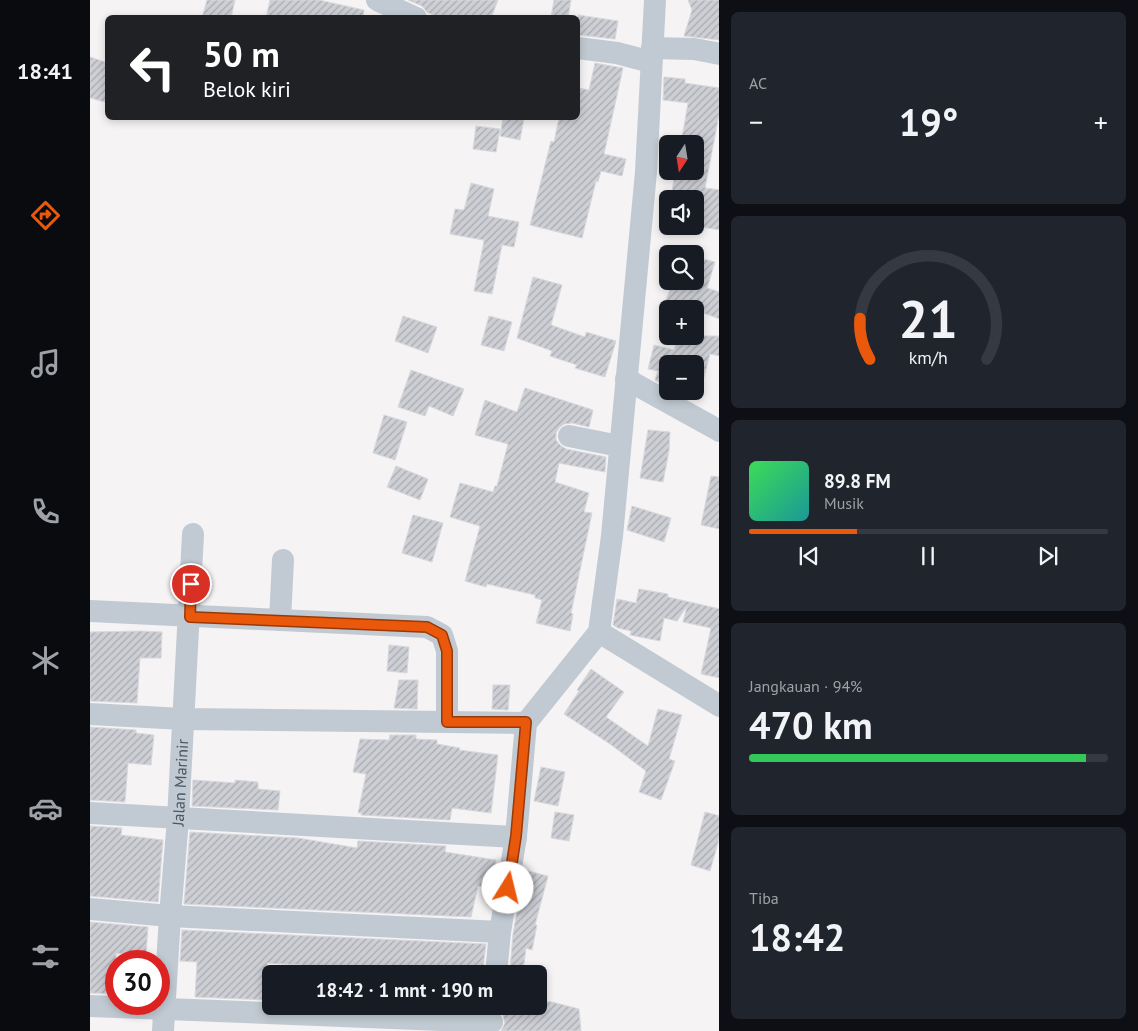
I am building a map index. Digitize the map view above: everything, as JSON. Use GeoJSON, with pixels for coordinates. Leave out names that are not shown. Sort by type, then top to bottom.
{"type":"FeatureCollection","features":[{"type":"Feature","properties":{"kind":"street"},"geometry":{"type":"LineString","coordinates":[[377,0],[410,15]]}},
{"type":"Feature","properties":{"kind":"street"},"geometry":{"type":"LineString","coordinates":[[497,965],[500,932],[516,836],[526,722],[599,632],[612,536],[646,172],[655,0]]}},
{"type":"Feature","properties":{"kind":"street"},"geometry":{"type":"LineString","coordinates":[[580,48],[616,54],[652,55],[694,49],[719,54]]}},
{"type":"Feature","properties":{"kind":"street"},"geometry":{"type":"LineString","coordinates":[[626,379],[719,431]]}},
{"type":"Feature","properties":{"kind":"street"},"geometry":{"type":"LineString","coordinates":[[568,436],[619,446]]}},
{"type":"Feature","properties":{"kind":"street","name":"Jalan Marinir"},"geometry":{"type":"LineString","coordinates":[[168,950],[178,819],[193,534]]}},
{"type":"Feature","properties":{"kind":"street"},"geometry":{"type":"LineString","coordinates":[[280,620],[283,560]]}},
{"type":"Feature","properties":{"kind":"street"},"geometry":{"type":"LineString","coordinates":[[90,611],[427,627],[442,635],[447,651],[447,722]]}},
{"type":"Feature","properties":{"kind":"street"},"geometry":{"type":"LineString","coordinates":[[599,632],[719,706]]}},
{"type":"Feature","properties":{"kind":"street"},"geometry":{"type":"LineString","coordinates":[[90,714],[183,719],[526,722]]}},
{"type":"Feature","properties":{"kind":"street"},"geometry":{"type":"LineString","coordinates":[[90,813],[516,836]]}},
{"type":"Feature","properties":{"kind":"street"},"geometry":{"type":"LineString","coordinates":[[90,909],[170,916],[500,932]]}},
{"type":"Feature","properties":{"kind":"street"},"geometry":{"type":"LineString","coordinates":[[90,1006],[105,1007]]}},
{"type":"Feature","properties":{"kind":"street"},"geometry":{"type":"LineString","coordinates":[[170,1009],[492,1020]]}},
{"type":"Feature","properties":{"kind":"street","name":"Jalan Marinir"},"geometry":{"type":"LineString","coordinates":[[163,1031],[164,1015]]}},
{"type":"Feature","properties":{"kind":"building"},"geometry":{"type":"Polygon","coordinates":[[[207,0],[235,0],[232,15],[203,15],[207,0]]]}},
{"type":"Feature","properties":{"kind":"building"},"geometry":{"type":"Polygon","coordinates":[[[270,0],[319,0],[364,10],[363,15],[267,15],[270,0]]]}},
{"type":"Feature","properties":{"kind":"building"},"geometry":{"type":"Polygon","coordinates":[[[408,0],[498,0],[492,15],[433,15],[422,6],[408,0]]]}},
{"type":"Feature","properties":{"kind":"building"},"geometry":{"type":"Polygon","coordinates":[[[554,0],[571,0],[568,15],[552,15],[554,0]]]}},
{"type":"Feature","properties":{"kind":"building"},"geometry":{"type":"Polygon","coordinates":[[[688,0],[719,0],[719,40],[684,36],[692,10],[688,0]]]}},
{"type":"Feature","properties":{"kind":"building"},"geometry":{"type":"Polygon","coordinates":[[[580,15],[618,21],[615,39],[580,35],[580,15]]]}},
{"type":"Feature","properties":{"kind":"building"},"geometry":{"type":"Polygon","coordinates":[[[90,57],[105,62],[105,102],[90,98],[90,57]]]}},
{"type":"Feature","properties":{"kind":"building"},"geometry":{"type":"Polygon","coordinates":[[[595,63],[623,68],[604,154],[626,159],[622,176],[601,171],[598,182],[596,181],[582,238],[530,225],[551,141],[554,142],[559,120],[580,120],[580,88],[589,90],[595,63]]]}},
{"type":"Feature","properties":{"kind":"building"},"geometry":{"type":"Polygon","coordinates":[[[664,77],[685,79],[685,83],[719,88],[719,115],[705,188],[719,190],[719,230],[704,227],[704,190],[672,190],[674,180],[704,180],[704,135],[683,135],[688,103],[663,100],[664,77]]]}},
{"type":"Feature","properties":{"kind":"building"},"geometry":{"type":"Polygon","coordinates":[[[503,120],[524,120],[520,140],[500,136],[503,120]]]}},
{"type":"Feature","properties":{"kind":"building"},"geometry":{"type":"Polygon","coordinates":[[[476,126],[500,129],[496,152],[473,149],[476,126]]]}},
{"type":"Feature","properties":{"kind":"building"},"geometry":{"type":"Polygon","coordinates":[[[471,183],[494,189],[488,216],[519,222],[514,247],[502,245],[492,294],[474,291],[484,241],[450,234],[455,209],[464,210],[471,183]]]}},
{"type":"Feature","properties":{"kind":"building"},"geometry":{"type":"Polygon","coordinates":[[[704,259],[715,262],[707,288],[719,292],[719,319],[704,313],[704,300],[666,300],[670,290],[704,290],[704,259]]]}},
{"type":"Feature","properties":{"kind":"building"},"geometry":{"type":"Polygon","coordinates":[[[533,277],[562,285],[551,325],[585,337],[586,332],[616,341],[605,377],[575,368],[577,365],[550,356],[552,351],[517,338],[533,277]]]}},
{"type":"Feature","properties":{"kind":"building"},"geometry":{"type":"Polygon","coordinates":[[[403,316],[437,327],[428,353],[395,341],[403,316]]]}},
{"type":"Feature","properties":{"kind":"building"},"geometry":{"type":"Polygon","coordinates":[[[489,316],[512,322],[504,351],[481,345],[489,316]]]}},
{"type":"Feature","properties":{"kind":"building"},"geometry":{"type":"Polygon","coordinates":[[[704,336],[719,336],[719,356],[710,354],[704,377],[704,355],[659,355],[659,382],[655,380],[658,371],[648,369],[654,345],[674,350],[676,345],[704,345],[704,336]]]}},
{"type":"Feature","properties":{"kind":"building"},"geometry":{"type":"Polygon","coordinates":[[[411,370],[464,389],[453,416],[429,406],[425,416],[398,407],[411,370]]]}},
{"type":"Feature","properties":{"kind":"building"},"geometry":{"type":"Polygon","coordinates":[[[525,388],[593,410],[589,427],[572,423],[564,424],[556,433],[556,440],[566,449],[606,457],[605,472],[559,463],[555,482],[589,493],[584,512],[592,513],[571,613],[573,614],[570,631],[536,623],[542,600],[535,598],[535,595],[487,584],[486,587],[465,581],[480,526],[450,517],[460,483],[493,492],[495,486],[497,486],[508,444],[475,435],[485,400],[517,412],[525,388]]]}},
{"type":"Feature","properties":{"kind":"building"},"geometry":{"type":"Polygon","coordinates":[[[384,415],[407,422],[395,460],[373,453],[384,415]]]}},
{"type":"Feature","properties":{"kind":"building"},"geometry":{"type":"Polygon","coordinates":[[[648,430],[670,432],[669,451],[663,482],[640,478],[648,430]]]}},
{"type":"Feature","properties":{"kind":"building"},"geometry":{"type":"Polygon","coordinates":[[[396,466],[428,479],[420,500],[387,487],[396,466]]]}},
{"type":"Feature","properties":{"kind":"building"},"geometry":{"type":"Polygon","coordinates":[[[711,476],[719,477],[719,529],[701,525],[711,476]]]}},
{"type":"Feature","properties":{"kind":"building"},"geometry":{"type":"Polygon","coordinates":[[[632,506],[671,518],[664,542],[627,530],[632,506]]]}},
{"type":"Feature","properties":{"kind":"building"},"geometry":{"type":"Polygon","coordinates":[[[413,515],[443,523],[432,562],[402,553],[413,515]]]}},
{"type":"Feature","properties":{"kind":"building"},"geometry":{"type":"Polygon","coordinates":[[[639,589],[668,594],[668,597],[719,609],[719,678],[701,674],[711,628],[683,622],[687,606],[677,621],[664,618],[660,641],[630,635],[631,631],[613,625],[617,599],[636,603],[639,589]]]}},
{"type":"Feature","properties":{"kind":"building"},"geometry":{"type":"Polygon","coordinates":[[[90,632],[162,632],[161,658],[140,658],[137,703],[90,701],[90,632]]]}},
{"type":"Feature","properties":{"kind":"building"},"geometry":{"type":"Polygon","coordinates":[[[389,645],[409,647],[407,673],[387,671],[389,645]]]}},
{"type":"Feature","properties":{"kind":"building"},"geometry":{"type":"Polygon","coordinates":[[[591,669],[624,692],[606,717],[648,746],[658,709],[682,715],[669,759],[675,761],[661,800],[639,792],[646,771],[610,744],[564,714],[591,669]]]}},
{"type":"Feature","properties":{"kind":"building"},"geometry":{"type":"Polygon","coordinates":[[[399,680],[418,680],[417,709],[394,708],[399,680]]]}},
{"type":"Feature","properties":{"kind":"building"},"geometry":{"type":"Polygon","coordinates":[[[493,685],[510,685],[508,710],[492,709],[493,685]]]}},
{"type":"Feature","properties":{"kind":"building"},"geometry":{"type":"Polygon","coordinates":[[[90,727],[136,730],[136,733],[154,735],[151,765],[128,763],[125,802],[90,800],[90,727]]]}},
{"type":"Feature","properties":{"kind":"building"},"geometry":{"type":"Polygon","coordinates":[[[390,735],[416,735],[416,739],[437,740],[437,744],[460,748],[459,750],[498,755],[491,813],[452,808],[450,820],[361,815],[362,813],[358,813],[366,774],[353,772],[360,739],[389,740],[390,735]]]}},
{"type":"Feature","properties":{"kind":"building"},"geometry":{"type":"Polygon","coordinates":[[[541,767],[565,772],[558,806],[534,801],[541,767]]]}},
{"type":"Feature","properties":{"kind":"building"},"geometry":{"type":"Polygon","coordinates":[[[193,780],[235,783],[235,780],[258,782],[258,789],[280,791],[278,810],[192,806],[193,780]]]}},
{"type":"Feature","properties":{"kind":"building"},"geometry":{"type":"Polygon","coordinates":[[[555,812],[574,815],[569,841],[551,838],[555,812]]]}},
{"type":"Feature","properties":{"kind":"building"},"geometry":{"type":"Polygon","coordinates":[[[705,812],[719,816],[719,840],[710,871],[691,865],[705,812]]]}},
{"type":"Feature","properties":{"kind":"building"},"geometry":{"type":"Polygon","coordinates":[[[90,826],[122,828],[121,835],[163,840],[158,902],[90,896],[90,826]]]}},
{"type":"Feature","properties":{"kind":"building"},"geometry":{"type":"Polygon","coordinates":[[[190,832],[298,838],[357,848],[358,841],[446,846],[445,852],[496,860],[495,864],[498,864],[494,887],[478,886],[471,917],[184,904],[190,832]]]}},
{"type":"Feature","properties":{"kind":"building"},"geometry":{"type":"Polygon","coordinates":[[[524,870],[548,876],[535,925],[537,925],[532,950],[526,948],[524,965],[510,965],[513,934],[524,870]]]}},
{"type":"Feature","properties":{"kind":"building"},"geometry":{"type":"Polygon","coordinates":[[[90,922],[148,927],[146,950],[105,950],[105,994],[90,993],[90,922]]]}},
{"type":"Feature","properties":{"kind":"building"},"geometry":{"type":"Polygon","coordinates":[[[182,930],[486,944],[483,965],[303,965],[267,963],[267,965],[262,965],[262,1000],[195,997],[197,962],[180,961],[182,930]]]}},
{"type":"Feature","properties":{"kind":"building"},"geometry":{"type":"Polygon","coordinates":[[[547,1002],[552,1002],[579,1009],[581,1031],[501,1031],[505,1023],[503,1015],[547,1015],[547,1002]]]}},
{"type":"Feature","properties":{"kind":"route"},"geometry":{"type":"LineString","coordinates":[[191,584],[190,617],[427,627],[442,635],[447,651],[447,722],[526,722],[516,836],[508,888]]}}]}
